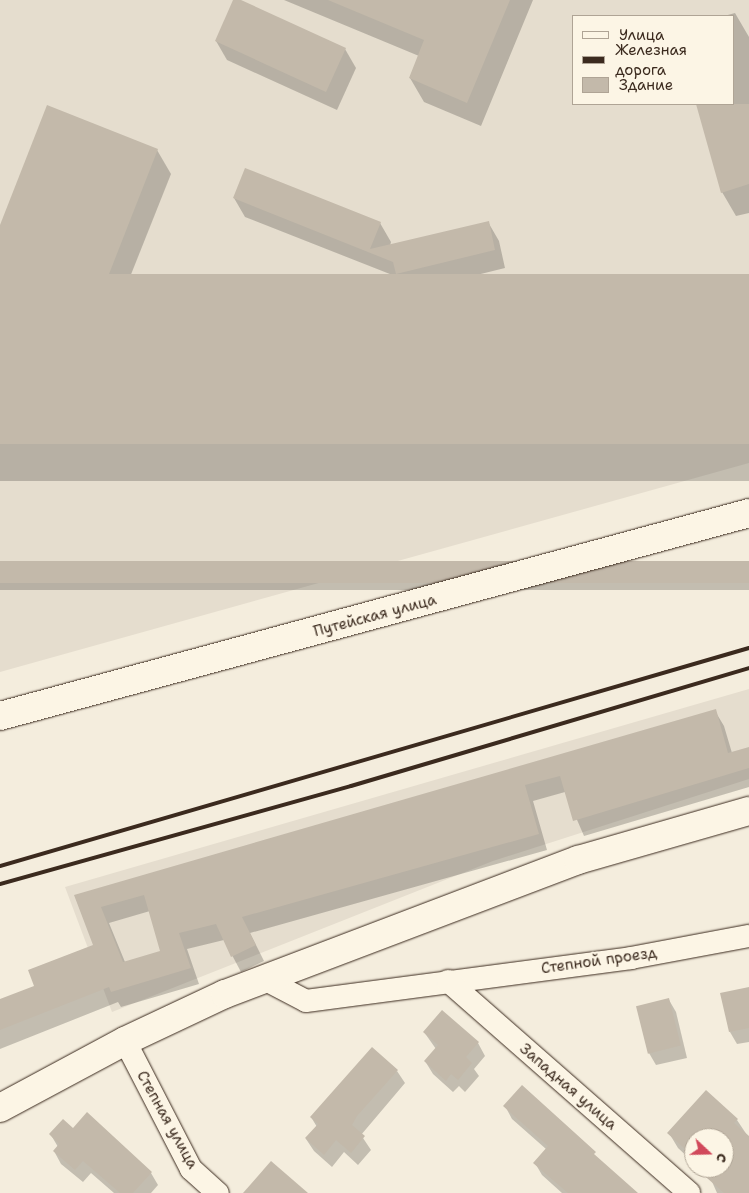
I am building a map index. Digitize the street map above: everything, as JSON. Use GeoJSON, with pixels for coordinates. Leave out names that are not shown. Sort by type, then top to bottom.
{"type":"FeatureCollection","features":[{"type":"Feature","properties":{"kind":"main road","name":"Путейская улица"},"geometry":{"type":"LineString","coordinates":[[0,716],[749,513]]}},
{"type":"Feature","properties":{"kind":"main road"},"geometry":{"type":"LineString","coordinates":[[0,1108],[124,1041],[264,979],[578,860],[749,811]]}},
{"type":"Feature","properties":{"kind":"street","name":"Степной проезд"},"geometry":{"type":"LineString","coordinates":[[264,979],[306,1001],[631,958],[749,936]]}},
{"type":"Feature","properties":{"kind":"street","name":"Западная улица"},"geometry":{"type":"LineString","coordinates":[[448,981],[689,1193]]}},
{"type":"Feature","properties":{"kind":"street","name":"Степная улица"},"geometry":{"type":"LineString","coordinates":[[124,1041],[190,1169],[218,1193]]}},
{"type":"Feature","properties":{"kind":"shaded area"},"geometry":{"type":"Polygon","coordinates":[[[0,0],[749,0],[749,463],[0,672],[0,0]]]}},
{"type":"Feature","properties":{"kind":"shaded area"},"geometry":{"type":"Polygon","coordinates":[[[749,689],[749,779],[493,861],[112,1012],[65,887],[749,689]]]}},
{"type":"Feature","properties":{"kind":"building"},"geometry":{"type":"Polygon","coordinates":[[[233,0],[241,0],[346,48],[326,92],[215,41],[233,0]]]}},
{"type":"Feature","properties":{"kind":"building"},"geometry":{"type":"Polygon","coordinates":[[[328,0],[510,0],[467,103],[409,78],[424,40],[328,0]]]}},
{"type":"Feature","properties":{"kind":"building"},"geometry":{"type":"Polygon","coordinates":[[[749,104],[749,184],[721,193],[696,105],[749,104]]]}},
{"type":"Feature","properties":{"kind":"building"},"geometry":{"type":"Polygon","coordinates":[[[47,105],[158,149],[80,348],[0,316],[0,225],[47,105]]]}},
{"type":"Feature","properties":{"kind":"building"},"geometry":{"type":"Polygon","coordinates":[[[245,168],[381,222],[370,249],[489,221],[495,250],[396,274],[393,262],[233,198],[245,168]]]}},
{"type":"Feature","properties":{"kind":"building"},"geometry":{"type":"Polygon","coordinates":[[[0,274],[749,274],[749,444],[0,444],[0,274]]]}},
{"type":"Feature","properties":{"kind":"building"},"geometry":{"type":"Polygon","coordinates":[[[0,561],[749,561],[749,583],[0,583],[0,561]]]}},
{"type":"Feature","properties":{"kind":"building"},"geometry":{"type":"Polygon","coordinates":[[[716,709],[728,753],[749,747],[749,768],[573,821],[560,776],[525,785],[539,834],[242,917],[256,945],[231,957],[216,924],[179,933],[191,968],[111,992],[109,987],[0,1030],[0,999],[34,986],[28,970],[93,945],[74,895],[716,709]],[[144,895],[101,907],[123,962],[160,951],[144,895]]]}},
{"type":"Feature","properties":{"kind":"building"},"geometry":{"type":"Polygon","coordinates":[[[749,987],[749,1028],[729,1032],[720,993],[749,987]]]}},
{"type":"Feature","properties":{"kind":"building"},"geometry":{"type":"Polygon","coordinates":[[[669,998],[681,1046],[648,1054],[636,1006],[669,998]]]}},
{"type":"Feature","properties":{"kind":"building"},"geometry":{"type":"Polygon","coordinates":[[[442,1010],[479,1042],[466,1057],[472,1063],[458,1080],[451,1074],[446,1081],[424,1061],[438,1045],[423,1032],[442,1010]]]}},
{"type":"Feature","properties":{"kind":"building"},"geometry":{"type":"Polygon","coordinates":[[[372,1047],[398,1070],[357,1116],[352,1125],[365,1136],[351,1153],[336,1140],[324,1155],[305,1138],[318,1124],[310,1117],[372,1047]]]}},
{"type":"Feature","properties":{"kind":"building"},"geometry":{"type":"Polygon","coordinates":[[[522,1085],[638,1193],[568,1193],[533,1163],[548,1146],[503,1106],[522,1085]]]}},
{"type":"Feature","properties":{"kind":"building"},"geometry":{"type":"Polygon","coordinates":[[[706,1090],[738,1119],[734,1123],[749,1136],[749,1193],[724,1193],[707,1178],[734,1178],[734,1128],[684,1128],[684,1148],[667,1133],[706,1090]]]}},
{"type":"Feature","properties":{"kind":"building"},"geometry":{"type":"Polygon","coordinates":[[[87,1112],[152,1172],[133,1193],[120,1193],[83,1161],[75,1170],[53,1151],[59,1144],[49,1134],[63,1119],[73,1128],[87,1112]]]}},
{"type":"Feature","properties":{"kind":"building"},"geometry":{"type":"Polygon","coordinates":[[[271,1161],[308,1193],[243,1193],[271,1161]]]}},
{"type":"Feature","properties":{"kind":"railway"},"geometry":{"type":"LineString","coordinates":[[0,866],[749,648]]}},
{"type":"Feature","properties":{"kind":"railway"},"geometry":{"type":"LineString","coordinates":[[0,884],[351,786],[749,668]]}}]}
